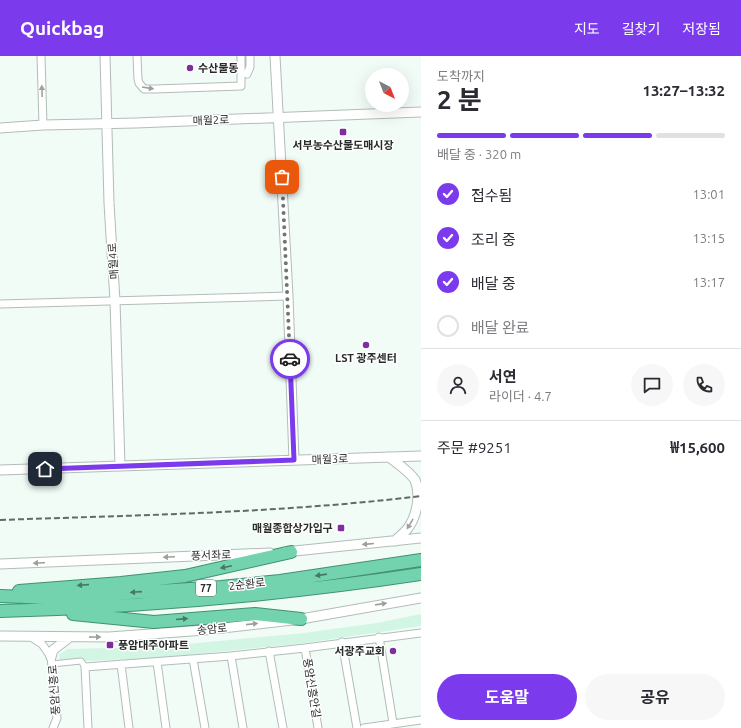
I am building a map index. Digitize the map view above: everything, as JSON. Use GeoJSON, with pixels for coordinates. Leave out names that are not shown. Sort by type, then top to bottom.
{"type":"FeatureCollection","features":[{"type":"Feature","properties":{"kind":"highway"},"geometry":{"type":"LineString","coordinates":[[0,593],[185,576],[291,552]]}},
{"type":"Feature","properties":{"kind":"highway","name":"2순환로"},"geometry":{"type":"LineString","coordinates":[[0,596],[51,598],[221,587],[280,581],[421,560]]}},
{"type":"Feature","properties":{"kind":"highway","name":"2순환로"},"geometry":{"type":"LineString","coordinates":[[0,610],[32,610],[209,600],[363,583],[421,574]]}},
{"type":"Feature","properties":{"kind":"highway"},"geometry":{"type":"LineString","coordinates":[[32,610],[154,622],[255,614],[301,619]]}},
{"type":"Feature","properties":{"kind":"street"},"geometry":{"type":"LineString","coordinates":[[41,56],[43,125]]}},
{"type":"Feature","properties":{"kind":"street","name":"매월4로"},"geometry":{"type":"LineString","coordinates":[[105,56],[109,203],[115,301],[120,466]]}},
{"type":"Feature","properties":{"kind":"street"},"geometry":{"type":"LineString","coordinates":[[137,56],[139,83],[144,89],[242,86],[241,56]]}},
{"type":"Feature","properties":{"kind":"street"},"geometry":{"type":"LineString","coordinates":[[247,74],[250,67],[250,56]]}},
{"type":"Feature","properties":{"kind":"street"},"geometry":{"type":"LineString","coordinates":[[275,56],[288,296],[294,460]]}},
{"type":"Feature","properties":{"kind":"street","name":"매월2로"},"geometry":{"type":"LineString","coordinates":[[0,128],[43,125],[421,112]]}},
{"type":"Feature","properties":{"kind":"street"},"geometry":{"type":"LineString","coordinates":[[0,304],[288,296]]}},
{"type":"Feature","properties":{"kind":"street","name":"매월3로"},"geometry":{"type":"LineString","coordinates":[[0,470],[421,456]]}},
{"type":"Feature","properties":{"kind":"street"},"geometry":{"type":"LineString","coordinates":[[389,457],[414,479],[418,492],[416,513],[408,528],[395,541]]}},
{"type":"Feature","properties":{"kind":"street","name":"풍서좌로"},"geometry":{"type":"LineString","coordinates":[[0,564],[291,552],[421,538]]}},
{"type":"Feature","properties":{"kind":"street","name":"송암로"},"geometry":{"type":"LineString","coordinates":[[0,636],[109,637],[205,630],[301,619],[378,604],[421,598]]}},
{"type":"Feature","properties":{"kind":"street"},"geometry":{"type":"LineString","coordinates":[[409,600],[421,602]]}},
{"type":"Feature","properties":{"kind":"street","name":"풍암신흥안길"},"geometry":{"type":"LineString","coordinates":[[85,667],[231,656],[421,633]]}},
{"type":"Feature","properties":{"kind":"street","name":"풍암신흥로"},"geometry":{"type":"LineString","coordinates":[[31,637],[42,644],[51,660],[57,718],[53,728]]}},
{"type":"Feature","properties":{"kind":"street"},"geometry":{"type":"LineString","coordinates":[[70,637],[53,650],[51,660],[81,661],[85,667],[88,728]]}},
{"type":"Feature","properties":{"kind":"street"},"geometry":{"type":"LineString","coordinates":[[379,637],[393,723]]}},
{"type":"Feature","properties":{"kind":"street"},"geometry":{"type":"LineString","coordinates":[[342,642],[357,728]]}},
{"type":"Feature","properties":{"kind":"street","name":"풍암신흥안길"},"geometry":{"type":"LineString","coordinates":[[305,648],[318,728]]}},
{"type":"Feature","properties":{"kind":"street"},"geometry":{"type":"LineString","coordinates":[[269,652],[282,728]]}},
{"type":"Feature","properties":{"kind":"street"},"geometry":{"type":"LineString","coordinates":[[231,656],[243,728]]}},
{"type":"Feature","properties":{"kind":"street"},"geometry":{"type":"LineString","coordinates":[[193,659],[205,728]]}},
{"type":"Feature","properties":{"kind":"street"},"geometry":{"type":"LineString","coordinates":[[157,662],[166,728]]}},
{"type":"Feature","properties":{"kind":"street"},"geometry":{"type":"LineString","coordinates":[[121,664],[129,728]]}},
{"type":"Feature","properties":{"kind":"street"},"geometry":{"type":"LineString","coordinates":[[364,728],[421,720]]}},
{"type":"Feature","properties":{"kind":"green space"},"geometry":{"type":"Polygon","coordinates":[[[421,614],[421,626],[305,643],[157,658],[86,661],[82,658],[60,660],[59,655],[67,649],[156,647],[304,633],[377,623],[421,614]]]}},
{"type":"Feature","properties":{"kind":"railway"},"geometry":{"type":"LineString","coordinates":[[0,520],[263,510],[368,502],[421,496]]}},
{"type":"Feature","properties":{"kind":"way so far"},"geometry":{"type":"LineString","coordinates":[[282,177],[290,359]]}},
{"type":"Feature","properties":{"kind":"place","name":"수산물동"},"geometry":{"type":"Point","coordinates":[190,68]}},
{"type":"Feature","properties":{"kind":"place","name":"서부농수산물도매시장"},"geometry":{"type":"Point","coordinates":[343,132]}},
{"type":"Feature","properties":{"kind":"place","name":"LST 광주센터"},"geometry":{"type":"Point","coordinates":[366,345]}},
{"type":"Feature","properties":{"kind":"place","name":"매월종합상가입구"},"geometry":{"type":"Point","coordinates":[341,528]}},
{"type":"Feature","properties":{"kind":"place","name":"풍암대주아파트"},"geometry":{"type":"Point","coordinates":[110,645]}},
{"type":"Feature","properties":{"kind":"place","name":"서광주교회"},"geometry":{"type":"Point","coordinates":[393,651]}},
{"type":"Feature","properties":{"kind":"route"},"geometry":{"type":"LineString","coordinates":[[45,469],[294,460],[290,359]]}}]}
